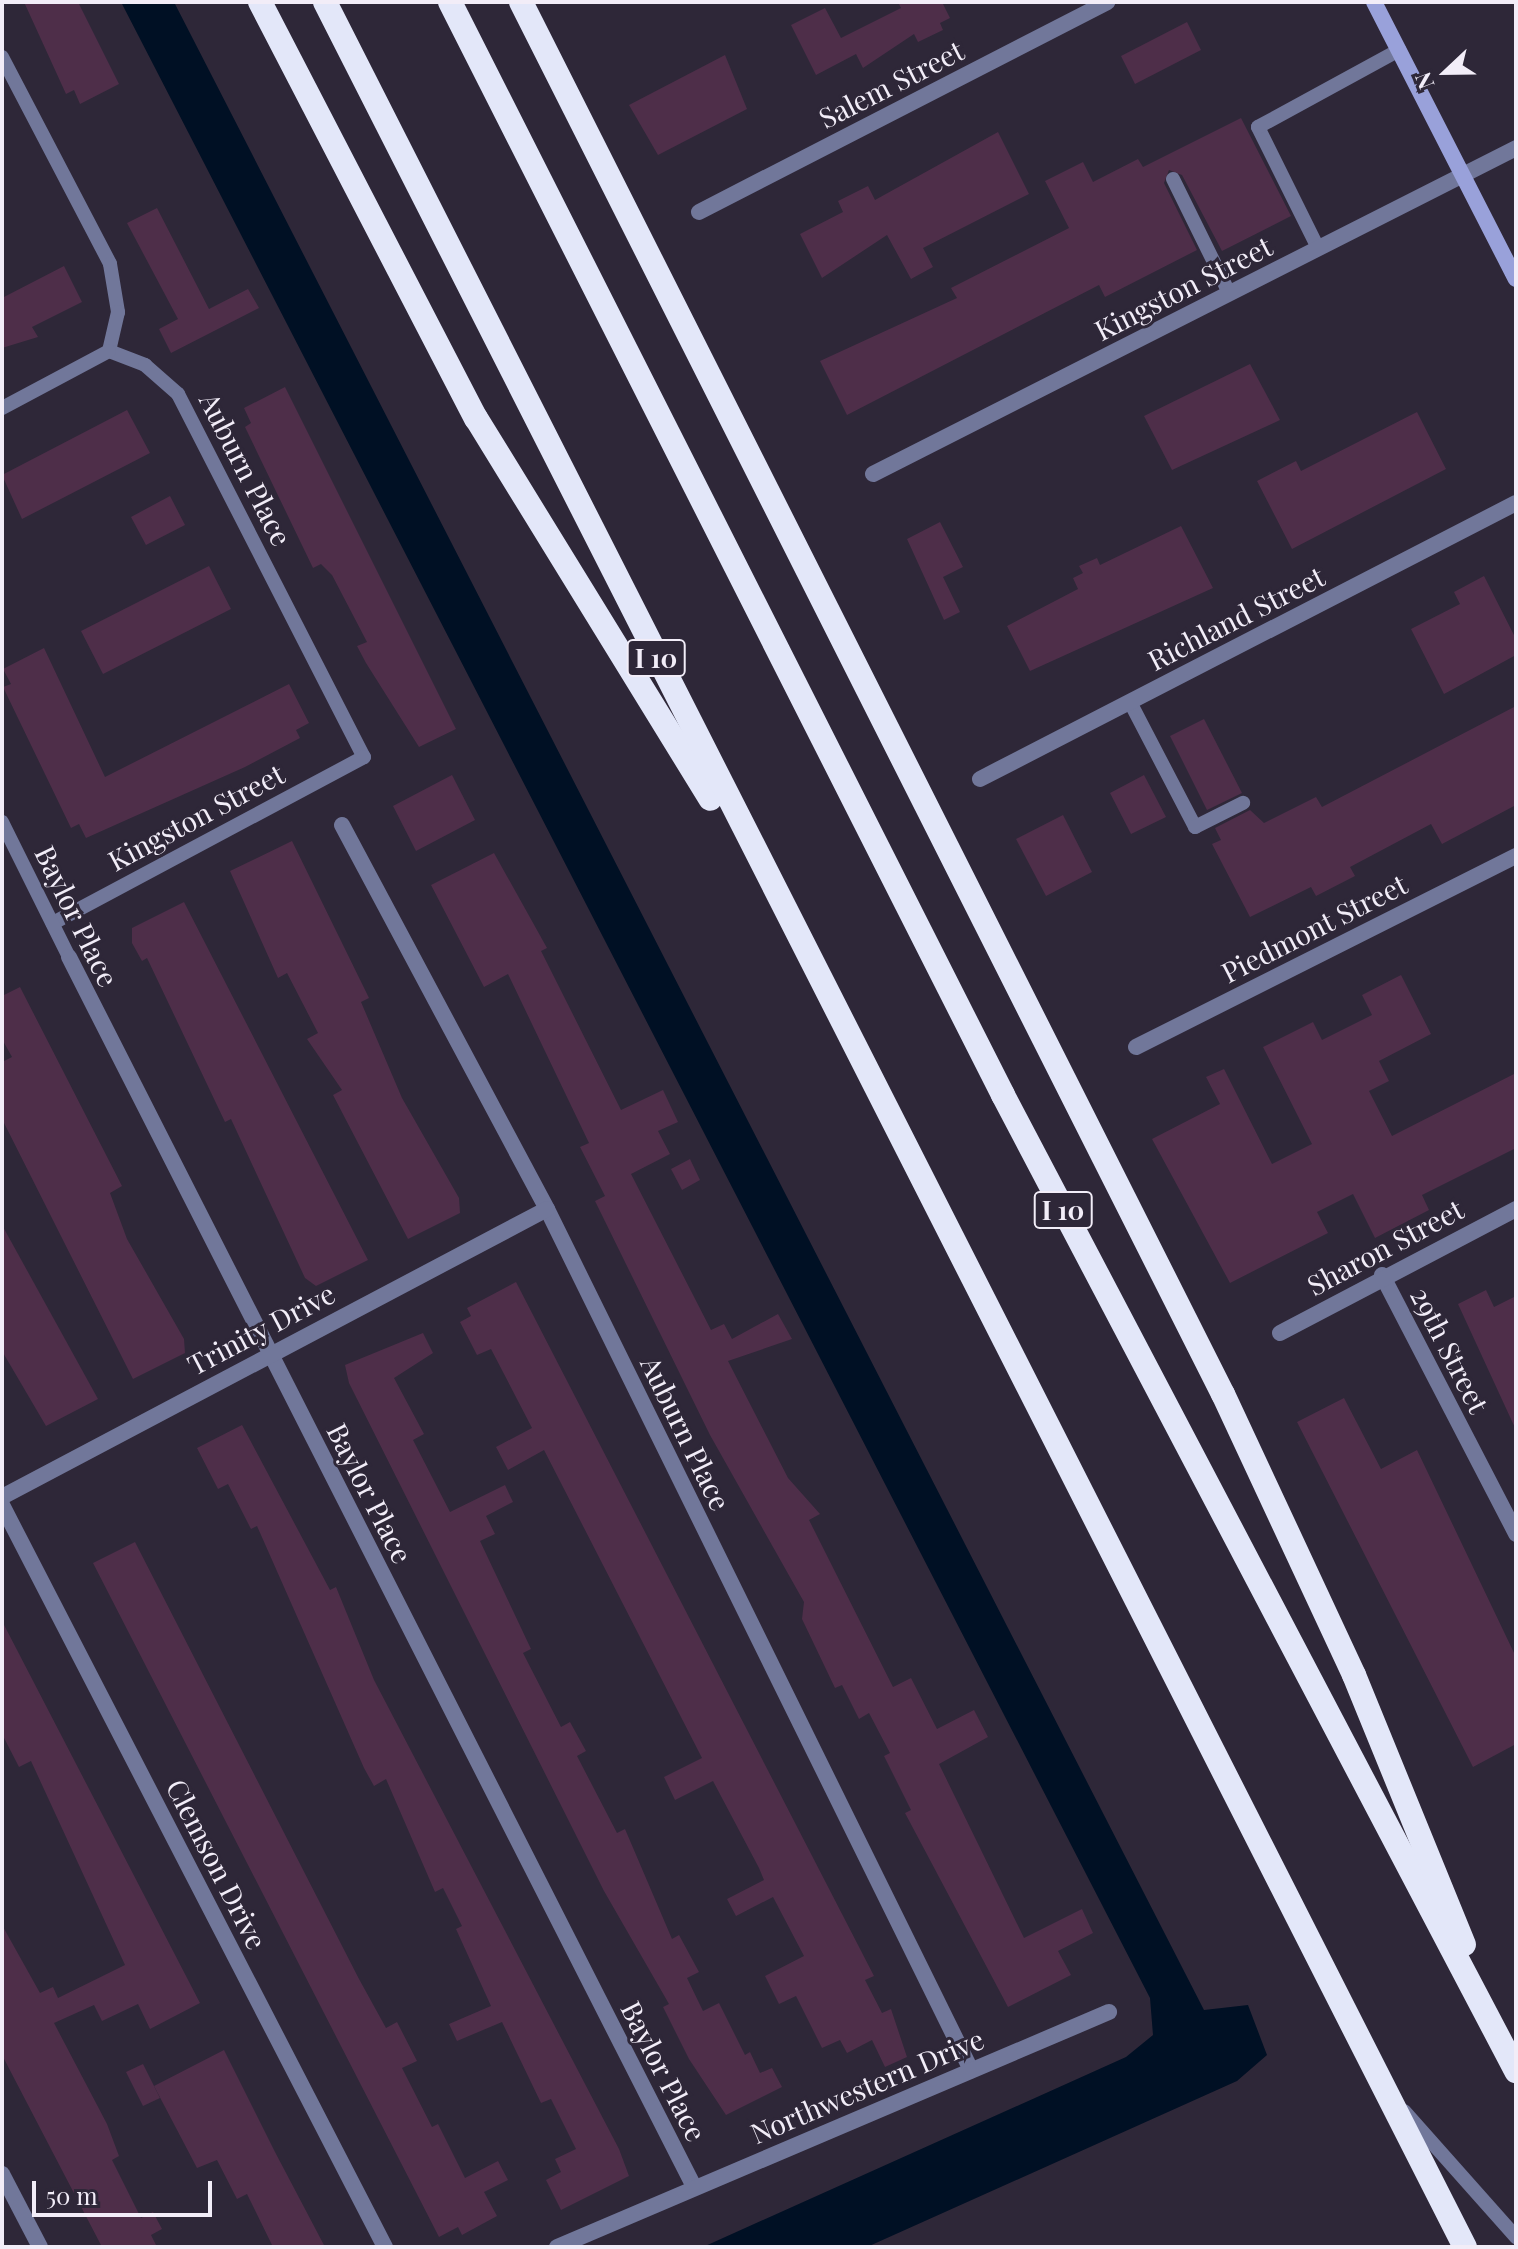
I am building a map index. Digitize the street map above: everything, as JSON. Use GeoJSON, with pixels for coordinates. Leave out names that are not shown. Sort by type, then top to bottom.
{"type":"FeatureCollection","features":[{"type":"Feature","properties":{"kind":"highway"},"geometry":{"type":"LineString","coordinates":[[260,2],[476,418],[788,927]]}},
{"type":"Feature","properties":{"kind":"highway","name":"I 10"},"geometry":{"type":"LineString","coordinates":[[325,2],[523,390],[788,927],[1465,2247]]}},
{"type":"Feature","properties":{"kind":"highway","name":"I 10"},"geometry":{"type":"LineString","coordinates":[[450,2],[1010,1109],[1516,2070]]}},
{"type":"Feature","properties":{"kind":"highway"},"geometry":{"type":"LineString","coordinates":[[521,2],[1223,1394],[1354,1675],[1516,2070]]}},
{"type":"Feature","properties":{"kind":"street","name":"Salem Street"},"geometry":{"type":"LineString","coordinates":[[699,212],[1107,2]]}},
{"type":"Feature","properties":{"kind":"street"},"geometry":{"type":"LineString","coordinates":[[1374,2],[1516,279]]}},
{"type":"Feature","properties":{"kind":"street","name":"Kingston Street"},"geometry":{"type":"LineString","coordinates":[[873,474],[1516,148]]}},
{"type":"Feature","properties":{"kind":"street","name":"Richland Street"},"geometry":{"type":"LineString","coordinates":[[980,779],[1516,503]]}},
{"type":"Feature","properties":{"kind":"street","name":"Auburn Place"},"geometry":{"type":"LineString","coordinates":[[342,825],[547,1209],[971,2070]]}},
{"type":"Feature","properties":{"kind":"street","name":"Piedmont Street"},"geometry":{"type":"LineString","coordinates":[[1136,1047],[1516,856]]}},
{"type":"Feature","properties":{"kind":"street","name":"Baylor Place"},"geometry":{"type":"LineString","coordinates":[[69,957],[694,2187]]}},
{"type":"Feature","properties":{"kind":"street","name":"Trinity Drive"},"geometry":{"type":"LineString","coordinates":[[2,1497],[269,1353],[547,1209]]}},
{"type":"Feature","properties":{"kind":"street","name":"Sharon Street"},"geometry":{"type":"LineString","coordinates":[[1280,1333],[1382,1275],[1516,1209]]}},
{"type":"Feature","properties":{"kind":"street","name":"29th Street"},"geometry":{"type":"LineString","coordinates":[[1382,1275],[1516,1534]]}},
{"type":"Feature","properties":{"kind":"street","name":"Clemson Drive"},"geometry":{"type":"LineString","coordinates":[[2,1505],[385,2247]]}},
{"type":"Feature","properties":{"kind":"street","name":"Northwestern Drive"},"geometry":{"type":"LineString","coordinates":[[557,2247],[1109,2012]]}},
{"type":"Feature","properties":{"kind":"street"},"geometry":{"type":"LineString","coordinates":[[2,2174],[40,2247]]}},
{"type":"Feature","properties":{"kind":"lane"},"geometry":{"type":"LineString","coordinates":[[1318,248],[1258,127],[1399,50]]}},
{"type":"Feature","properties":{"kind":"lane"},"geometry":{"type":"LineString","coordinates":[[2,57],[110,264],[118,312],[109,351],[2,408]]}},
{"type":"Feature","properties":{"kind":"lane"},"geometry":{"type":"LineString","coordinates":[[1173,179],[1229,293]]}},
{"type":"Feature","properties":{"kind":"lane","name":"Auburn Place"},"geometry":{"type":"LineString","coordinates":[[109,351],[145,365],[178,394],[364,757]]}},
{"type":"Feature","properties":{"kind":"lane"},"geometry":{"type":"LineString","coordinates":[[1130,702],[1195,827],[1243,803]]}},
{"type":"Feature","properties":{"kind":"lane","name":"Kingston Street"},"geometry":{"type":"LineString","coordinates":[[53,923],[364,757]]}},
{"type":"Feature","properties":{"kind":"lane","name":"Baylor Place"},"geometry":{"type":"LineString","coordinates":[[2,822],[69,957]]}},
{"type":"Feature","properties":{"kind":"lane"},"geometry":{"type":"LineString","coordinates":[[1383,2086],[1516,2237]]}},
{"type":"Feature","properties":{"kind":"water"},"geometry":{"type":"Polygon","coordinates":[[[121,2],[174,2],[1204,2010],[1248,2005],[1267,2055],[1237,2081],[867,2247],[703,2247],[1126,2057],[1153,2035],[1150,1998],[121,2]]]}},
{"type":"Feature","properties":{"kind":"building"},"geometry":{"type":"Polygon","coordinates":[[[24,2],[78,2],[119,84],[80,104],[74,90],[66,94],[24,2]]]}},
{"type":"Feature","properties":{"kind":"building"},"geometry":{"type":"Polygon","coordinates":[[[898,2],[942,2],[950,18],[940,23],[943,30],[918,42],[914,34],[863,68],[856,54],[816,75],[791,25],[825,8],[841,38],[901,8],[898,2]]]}},
{"type":"Feature","properties":{"kind":"building"},"geometry":{"type":"Polygon","coordinates":[[[1187,22],[1201,50],[1135,84],[1121,56],[1187,22]]]}},
{"type":"Feature","properties":{"kind":"building"},"geometry":{"type":"Polygon","coordinates":[[[725,55],[747,109],[658,155],[629,105],[725,55]]]}},
{"type":"Feature","properties":{"kind":"building"},"geometry":{"type":"Polygon","coordinates":[[[1241,118],[1291,216],[1222,251],[1182,175],[1169,170],[1164,183],[1197,250],[1105,297],[1099,285],[847,415],[820,361],[957,298],[951,288],[1069,228],[1045,181],[1083,162],[1093,182],[1138,159],[1143,167],[1241,118]]]}},
{"type":"Feature","properties":{"kind":"building"},"geometry":{"type":"Polygon","coordinates":[[[998,132],[1029,194],[923,248],[933,267],[911,279],[887,235],[822,278],[800,234],[843,212],[838,201],[868,186],[875,200],[998,132]]]}},
{"type":"Feature","properties":{"kind":"building"},"geometry":{"type":"Polygon","coordinates":[[[157,208],[209,309],[248,289],[259,308],[171,353],[159,329],[178,319],[127,223],[157,208]]]}},
{"type":"Feature","properties":{"kind":"building"},"geometry":{"type":"Polygon","coordinates":[[[64,266],[82,302],[32,327],[38,337],[2,348],[2,298],[64,266]]]}},
{"type":"Feature","properties":{"kind":"building"},"geometry":{"type":"Polygon","coordinates":[[[1250,364],[1280,420],[1172,470],[1144,416],[1250,364]]]}},
{"type":"Feature","properties":{"kind":"building"},"geometry":{"type":"Polygon","coordinates":[[[285,387],[456,729],[419,747],[357,646],[367,642],[332,575],[321,564],[313,568],[245,427],[251,423],[244,408],[285,387]]]}},
{"type":"Feature","properties":{"kind":"building"},"geometry":{"type":"Polygon","coordinates":[[[127,410],[150,453],[22,519],[2,475],[127,410]]]}},
{"type":"Feature","properties":{"kind":"building"},"geometry":{"type":"Polygon","coordinates":[[[1417,412],[1446,469],[1292,549],[1257,481],[1296,461],[1301,471],[1417,412]]]}},
{"type":"Feature","properties":{"kind":"building"},"geometry":{"type":"Polygon","coordinates":[[[170,496],[185,525],[146,545],[131,517],[170,496]]]}},
{"type":"Feature","properties":{"kind":"building"},"geometry":{"type":"Polygon","coordinates":[[[940,522],[963,567],[943,577],[960,612],[944,620],[907,539],[940,522]]]}},
{"type":"Feature","properties":{"kind":"building"},"geometry":{"type":"Polygon","coordinates":[[[1181,526],[1213,588],[1030,671],[1007,626],[1078,589],[1073,578],[1083,573],[1079,566],[1097,558],[1100,565],[1181,526]]]}},
{"type":"Feature","properties":{"kind":"building"},"geometry":{"type":"Polygon","coordinates":[[[209,566],[231,609],[103,674],[81,631],[209,566]]]}},
{"type":"Feature","properties":{"kind":"building"},"geometry":{"type":"Polygon","coordinates":[[[1484,576],[1516,639],[1516,655],[1444,694],[1411,629],[1460,604],[1454,592],[1484,576]]]}},
{"type":"Feature","properties":{"kind":"building"},"geometry":{"type":"Polygon","coordinates":[[[44,648],[105,777],[289,684],[309,723],[296,730],[300,738],[245,767],[86,838],[79,824],[71,828],[3,687],[11,684],[3,669],[44,648]]]}},
{"type":"Feature","properties":{"kind":"building"},"geometry":{"type":"Polygon","coordinates":[[[1516,706],[1516,805],[1442,844],[1431,824],[1350,867],[1355,876],[1316,896],[1311,887],[1250,917],[1212,844],[1221,840],[1215,828],[1250,810],[1264,823],[1316,797],[1322,807],[1516,706]]]}},
{"type":"Feature","properties":{"kind":"building"},"geometry":{"type":"Polygon","coordinates":[[[1204,719],[1242,793],[1207,810],[1170,736],[1204,719]]]}},
{"type":"Feature","properties":{"kind":"building"},"geometry":{"type":"Polygon","coordinates":[[[452,775],[475,820],[416,851],[393,806],[452,775]]]}},
{"type":"Feature","properties":{"kind":"building"},"geometry":{"type":"Polygon","coordinates":[[[1144,775],[1166,817],[1131,834],[1110,793],[1144,775]]]}},
{"type":"Feature","properties":{"kind":"building"},"geometry":{"type":"Polygon","coordinates":[[[1063,815],[1092,872],[1046,896],[1016,839],[1063,815]]]}},
{"type":"Feature","properties":{"kind":"building"},"geometry":{"type":"Polygon","coordinates":[[[292,841],[369,998],[361,1002],[402,1098],[459,1198],[460,1213],[408,1239],[333,1095],[342,1090],[307,1039],[318,1033],[287,973],[278,978],[230,871],[292,841]]]}},
{"type":"Feature","properties":{"kind":"building"},"geometry":{"type":"Polygon","coordinates":[[[494,853],[547,948],[541,951],[621,1110],[663,1090],[678,1122],[658,1131],[670,1154],[631,1174],[711,1330],[724,1324],[732,1339],[778,1314],[792,1339],[728,1361],[788,1478],[820,1514],[809,1520],[893,1687],[911,1678],[937,1729],[974,1710],[988,1737],[939,1764],[1024,1938],[1082,1909],[1093,1933],[1058,1951],[1071,1975],[1008,2007],[905,1813],[911,1810],[884,1756],[890,1753],[869,1713],[859,1719],[842,1685],[835,1688],[802,1619],[804,1602],[710,1435],[595,1201],[605,1196],[580,1147],[589,1143],[508,974],[484,987],[431,885],[494,853]]]}},
{"type":"Feature","properties":{"kind":"building"},"geometry":{"type":"Polygon","coordinates":[[[184,902],[368,1260],[316,1286],[305,1278],[231,1119],[225,1122],[147,958],[142,961],[132,943],[132,928],[184,902]]]}},
{"type":"Feature","properties":{"kind":"building"},"geometry":{"type":"Polygon","coordinates":[[[1401,975],[1431,1034],[1379,1061],[1389,1081],[1369,1091],[1392,1136],[1516,1073],[1516,1148],[1422,1195],[1429,1210],[1375,1238],[1353,1194],[1317,1212],[1328,1233],[1230,1283],[1152,1139],[1220,1104],[1206,1077],[1224,1069],[1272,1164],[1312,1144],[1263,1047],[1313,1022],[1322,1040],[1372,1015],[1362,995],[1401,975]]]}},
{"type":"Feature","properties":{"kind":"building"},"geometry":{"type":"Polygon","coordinates":[[[20,987],[122,1186],[110,1193],[127,1239],[184,1339],[185,1353],[133,1379],[2,1119],[2,1062],[12,1057],[2,1039],[2,996],[20,987]]]}},
{"type":"Feature","properties":{"kind":"building"},"geometry":{"type":"Polygon","coordinates":[[[690,1159],[700,1180],[682,1190],[671,1169],[690,1159]]]}},
{"type":"Feature","properties":{"kind":"building"},"geometry":{"type":"Polygon","coordinates":[[[2,1225],[98,1399],[46,1426],[2,1351],[2,1225]]]}},
{"type":"Feature","properties":{"kind":"building"},"geometry":{"type":"Polygon","coordinates":[[[516,1282],[874,1976],[865,1980],[882,2013],[891,2009],[907,2057],[885,2067],[872,2040],[847,2053],[840,2040],[822,2048],[796,1996],[779,2004],[765,1976],[804,1956],[773,1897],[736,1916],[727,1899],[764,1880],[713,1781],[675,1800],[664,1777],[702,1758],[544,1450],[508,1470],[496,1447],[532,1428],[491,1349],[477,1355],[460,1322],[471,1316],[467,1308],[516,1282]]]}},
{"type":"Feature","properties":{"kind":"building"},"geometry":{"type":"Polygon","coordinates":[[[1486,1290],[1494,1307],[1516,1296],[1516,1430],[1458,1304],[1486,1290]]]}},
{"type":"Feature","properties":{"kind":"building"},"geometry":{"type":"Polygon","coordinates":[[[423,1333],[433,1353],[394,1378],[424,1434],[413,1440],[450,1512],[505,1485],[513,1502],[486,1516],[495,1534],[480,1541],[531,1649],[523,1653],[561,1727],[570,1722],[586,1751],[577,1756],[617,1833],[625,1829],[672,1939],[679,1935],[699,1972],[687,1978],[703,2011],[719,2003],[745,2055],[750,2052],[760,2073],[772,2068],[782,2087],[726,2115],[689,2059],[663,2007],[669,2004],[604,1891],[349,1383],[345,1365],[423,1333]]]}},
{"type":"Feature","properties":{"kind":"building"},"geometry":{"type":"Polygon","coordinates":[[[1344,1398],[1381,1469],[1417,1450],[1516,1657],[1516,1744],[1473,1767],[1297,1422],[1344,1398]]]}},
{"type":"Feature","properties":{"kind":"building"},"geometry":{"type":"Polygon","coordinates":[[[242,1425],[330,1590],[336,1587],[374,1680],[619,2149],[629,2176],[561,2210],[546,2180],[561,2172],[555,2159],[576,2149],[551,2099],[541,2103],[502,2022],[457,2041],[449,2024],[491,2006],[456,1929],[462,1926],[443,1888],[435,1892],[386,1779],[374,1786],[364,1768],[257,1526],[251,1529],[228,1484],[218,1489],[197,1448],[242,1425]]]}},
{"type":"Feature","properties":{"kind":"building"},"geometry":{"type":"Polygon","coordinates":[[[135,1542],[359,1979],[386,2028],[397,2022],[417,2061],[402,2068],[432,2127],[438,2124],[465,2178],[498,2161],[508,2180],[484,2192],[497,2216],[462,2235],[458,2227],[439,2237],[93,1563],[135,1542]]]}},
{"type":"Feature","properties":{"kind":"building"},"geometry":{"type":"Polygon","coordinates":[[[2,1621],[200,2003],[150,2029],[138,2004],[102,2021],[94,2005],[54,2023],[107,2124],[119,2156],[112,2160],[141,2218],[153,2212],[162,2229],[151,2235],[157,2247],[102,2247],[2,2055],[2,1925],[40,1993],[53,1987],[58,1998],[125,1965],[31,1761],[19,1767],[2,1734],[2,1621]]]}},
{"type":"Feature","properties":{"kind":"building"},"geometry":{"type":"Polygon","coordinates":[[[224,2050],[325,2247],[273,2247],[247,2194],[237,2199],[217,2160],[197,2168],[154,2086],[224,2050]]]}},
{"type":"Feature","properties":{"kind":"building"},"geometry":{"type":"Polygon","coordinates":[[[143,2064],[160,2098],[143,2106],[126,2072],[143,2064]]]}}]}
